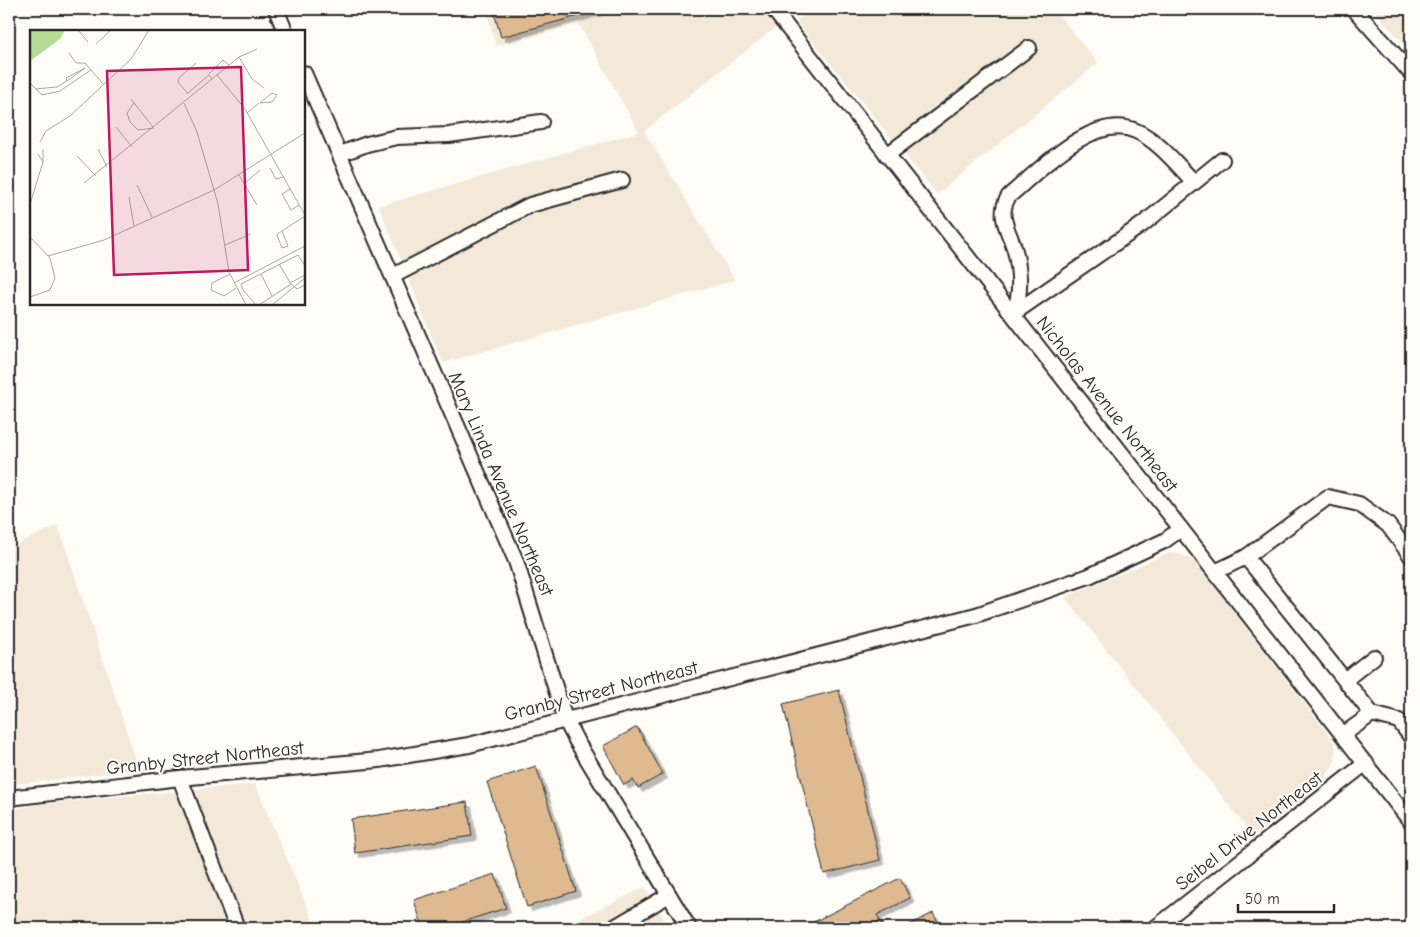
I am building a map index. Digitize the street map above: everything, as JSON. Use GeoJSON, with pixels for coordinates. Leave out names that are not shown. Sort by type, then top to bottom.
{"type":"FeatureCollection","features":[{"type":"Feature","properties":{"kind":"street"},"geometry":{"type":"LineString","coordinates":[[276,9],[285,30]]}},
{"type":"Feature","properties":{"kind":"street","name":"Nicholas Avenue Northeast"},"geometry":{"type":"LineString","coordinates":[[773,9],[887,156],[1014,313],[1411,822]]}},
{"type":"Feature","properties":{"kind":"street"},"geometry":{"type":"LineString","coordinates":[[1354,9],[1411,73]]}},
{"type":"Feature","properties":{"kind":"street"},"geometry":{"type":"LineString","coordinates":[[887,156],[1029,48]]}},
{"type":"Feature","properties":{"kind":"street","name":"Mary Linda Avenue Northeast"},"geometry":{"type":"LineString","coordinates":[[305,75],[516,561],[565,719],[576,742],[689,928]]}},
{"type":"Feature","properties":{"kind":"street"},"geometry":{"type":"LineString","coordinates":[[340,154],[367,144],[398,137],[449,135],[541,122]]}},
{"type":"Feature","properties":{"kind":"street"},"geometry":{"type":"LineString","coordinates":[[1014,313],[1019,296],[1019,281],[1016,256],[1003,219],[1005,202],[1009,196],[1065,149],[1096,131],[1113,126],[1126,128],[1148,138],[1194,182]]}},
{"type":"Feature","properties":{"kind":"street"},"geometry":{"type":"LineString","coordinates":[[1014,313],[1143,224],[1222,160]]}},
{"type":"Feature","properties":{"kind":"street"},"geometry":{"type":"LineString","coordinates":[[393,276],[530,205],[622,180]]}},
{"type":"Feature","properties":{"kind":"street"},"geometry":{"type":"LineString","coordinates":[[1215,572],[1246,557],[1328,497],[1359,504],[1374,514],[1388,525],[1411,556]]}},
{"type":"Feature","properties":{"kind":"street","name":"Granby Street Northeast"},"geometry":{"type":"LineString","coordinates":[[9,798],[180,778],[424,754],[469,745],[976,615],[1088,576],[1164,541],[1181,529]]}},
{"type":"Feature","properties":{"kind":"street"},"geometry":{"type":"LineString","coordinates":[[1246,557],[1372,714],[1399,721],[1411,736]]}},
{"type":"Feature","properties":{"kind":"street"},"geometry":{"type":"LineString","coordinates":[[1345,680],[1374,657]]}},
{"type":"Feature","properties":{"kind":"street"},"geometry":{"type":"LineString","coordinates":[[1344,734],[1372,714]]}},
{"type":"Feature","properties":{"kind":"street","name":"Seibel Drive Northeast"},"geometry":{"type":"LineString","coordinates":[[1155,928],[1366,763]]}},
{"type":"Feature","properties":{"kind":"street"},"geometry":{"type":"LineString","coordinates":[[180,778],[237,928]]}},
{"type":"Feature","properties":{"kind":"street"},"geometry":{"type":"LineString","coordinates":[[613,928],[669,894]]}},
{"type":"Feature","properties":{"kind":"shaded area"},"geometry":{"type":"Polygon","coordinates":[[[486,9],[762,9],[776,27],[644,131],[735,280],[443,363],[379,206],[639,132],[579,24],[496,46],[486,9]]]}},
{"type":"Feature","properties":{"kind":"shaded area"},"geometry":{"type":"Polygon","coordinates":[[[812,9],[1054,9],[1098,63],[937,194],[796,21],[812,9]]]}},
{"type":"Feature","properties":{"kind":"shaded area"},"geometry":{"type":"Polygon","coordinates":[[[1373,9],[1411,9],[1411,53],[1373,9]]]}},
{"type":"Feature","properties":{"kind":"shaded area"},"geometry":{"type":"Polygon","coordinates":[[[58,525],[139,769],[9,785],[9,548],[58,525]]]}},
{"type":"Feature","properties":{"kind":"shaded area"},"geometry":{"type":"Polygon","coordinates":[[[1169,553],[1178,553],[1195,561],[1334,742],[1336,753],[1334,763],[1324,781],[1254,837],[1065,597],[1169,553]]]}},
{"type":"Feature","properties":{"kind":"shaded area"},"geometry":{"type":"Polygon","coordinates":[[[255,784],[316,928],[9,928],[9,810],[40,804],[255,784]]]}},
{"type":"Feature","properties":{"kind":"shaded area"},"geometry":{"type":"Polygon","coordinates":[[[645,887],[669,928],[561,928],[645,887]]]}},
{"type":"Feature","properties":{"kind":"building"},"geometry":{"type":"Polygon","coordinates":[[[493,9],[604,9],[501,37],[493,9]]]}},
{"type":"Feature","properties":{"kind":"building"},"geometry":{"type":"Polygon","coordinates":[[[839,690],[880,860],[824,874],[783,704],[839,690]]]}},
{"type":"Feature","properties":{"kind":"building"},"geometry":{"type":"Polygon","coordinates":[[[637,727],[663,774],[638,788],[633,780],[624,785],[603,746],[637,727]]]}},
{"type":"Feature","properties":{"kind":"building"},"geometry":{"type":"Polygon","coordinates":[[[536,766],[576,891],[527,907],[487,782],[536,766]]]}},
{"type":"Feature","properties":{"kind":"building"},"geometry":{"type":"Polygon","coordinates":[[[467,802],[472,836],[355,853],[351,819],[467,802]]]}},
{"type":"Feature","properties":{"kind":"building"},"geometry":{"type":"Polygon","coordinates":[[[495,874],[506,908],[443,928],[423,928],[414,900],[495,874]]]}},
{"type":"Feature","properties":{"kind":"building"},"geometry":{"type":"Polygon","coordinates":[[[900,878],[910,898],[877,915],[884,928],[802,928],[900,878]]]}},
{"type":"Feature","properties":{"kind":"building"},"geometry":{"type":"Polygon","coordinates":[[[933,913],[941,928],[903,928],[933,913]]]}}]}
